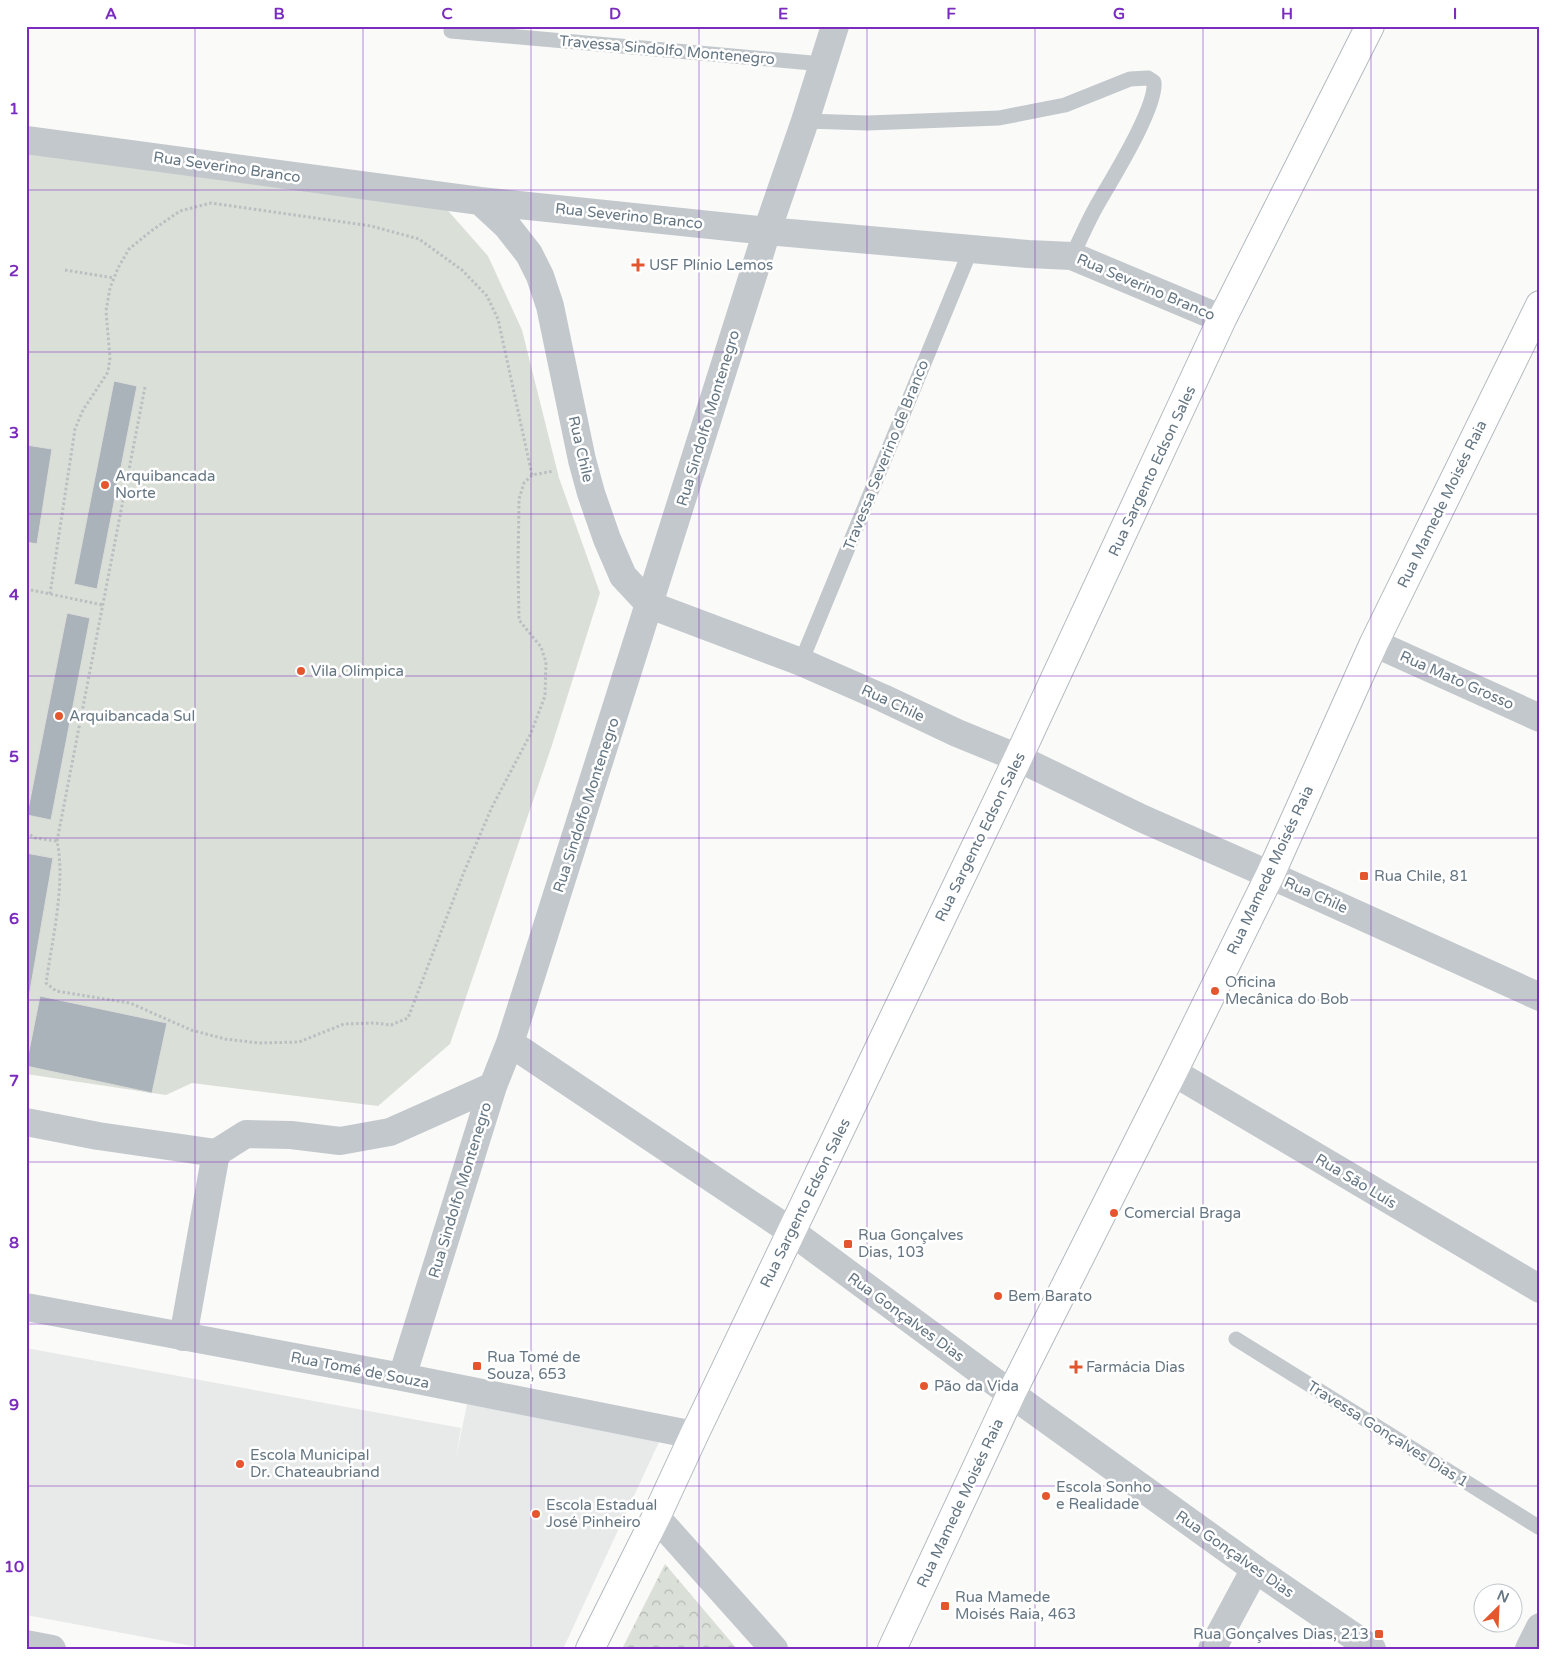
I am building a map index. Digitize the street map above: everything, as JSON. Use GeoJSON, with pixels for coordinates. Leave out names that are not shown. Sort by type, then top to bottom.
{"type":"FeatureCollection","features":[{"type":"Feature","properties":{"kind":"main road","name":"Rua Sargento Edson Sales"},"geometry":{"type":"LineString","coordinates":[[590,1649],[656,1517],[1018,758],[1222,319],[1370,26]]}},
{"type":"Feature","properties":{"kind":"main road","name":"Rua Mamede Moisés Raia"},"geometry":{"type":"LineString","coordinates":[[892,1649],[1011,1394],[1270,875],[1374,643],[1540,306]]}},
{"type":"Feature","properties":{"kind":"street","name":"Rua Sindolfo Montenegro"},"geometry":{"type":"LineString","coordinates":[[402,1377],[493,1086],[510,1043],[650,605],[767,231],[835,26]]}},
{"type":"Feature","properties":{"kind":"street","name":"Rua Severino Branco"},"geometry":{"type":"LineString","coordinates":[[26,140],[480,200],[767,231],[1028,254],[1072,256],[1222,319]]}},
{"type":"Feature","properties":{"kind":"street","name":"Rua Chile"},"geometry":{"type":"LineString","coordinates":[[480,200],[507,226],[529,254],[540,276],[550,306],[582,460],[606,538],[623,576],[650,605],[801,662],[1018,758],[1140,818],[1228,858],[1270,875],[1540,997]]}},
{"type":"Feature","properties":{"kind":"street","name":"Rua Mato Grosso"},"geometry":{"type":"LineString","coordinates":[[1374,643],[1540,718]]}},
{"type":"Feature","properties":{"kind":"street","name":"Rua Gonçalves Dias"},"geometry":{"type":"LineString","coordinates":[[510,1043],[792,1232],[1011,1394],[1256,1569],[1372,1649]]}},
{"type":"Feature","properties":{"kind":"street","name":"Rua São Luís"},"geometry":{"type":"LineString","coordinates":[[1173,1072],[1540,1289]]}},
{"type":"Feature","properties":{"kind":"street"},"geometry":{"type":"LineString","coordinates":[[26,1122],[98,1136],[216,1153],[246,1134],[291,1135],[340,1141],[390,1132],[493,1086]]}},
{"type":"Feature","properties":{"kind":"street"},"geometry":{"type":"LineString","coordinates":[[183,1337],[216,1153]]}},
{"type":"Feature","properties":{"kind":"street","name":"Rua Tomé de Souza"},"geometry":{"type":"LineString","coordinates":[[26,1307],[402,1377],[694,1435]]}},
{"type":"Feature","properties":{"kind":"street"},"geometry":{"type":"LineString","coordinates":[[656,1517],[774,1649]]}},
{"type":"Feature","properties":{"kind":"street"},"geometry":{"type":"LineString","coordinates":[[1212,1649],[1256,1569]]}},
{"type":"Feature","properties":{"kind":"street"},"geometry":{"type":"LineString","coordinates":[[1529,1649],[1540,1627]]}},
{"type":"Feature","properties":{"kind":"street"},"geometry":{"type":"LineString","coordinates":[[26,1644],[52,1649]]}},
{"type":"Feature","properties":{"kind":"lane","name":"Travessa Sindolfo Montenegro"},"geometry":{"type":"LineString","coordinates":[[451,31],[822,64]]}},
{"type":"Feature","properties":{"kind":"lane"},"geometry":{"type":"LineString","coordinates":[[805,121],[868,123],[999,118],[1065,106],[1130,79],[1148,78],[1154,82],[1153,95],[1138,132],[1095,209],[1072,256]]}},
{"type":"Feature","properties":{"kind":"lane","name":"Travessa Severino de Branco"},"geometry":{"type":"LineString","coordinates":[[801,662],[971,249]]}},
{"type":"Feature","properties":{"kind":"lane","name":"Travessa Gonçalves Dias 1"},"geometry":{"type":"LineString","coordinates":[[1236,1339],[1540,1528]]}},
{"type":"Feature","properties":{"kind":"path"},"geometry":{"type":"LineString","coordinates":[[50,594],[75,429],[83,410],[108,372],[110,358],[106,311],[110,288],[118,268],[130,249],[151,231],[180,211],[211,203],[371,226],[419,238],[462,270],[487,296],[498,319],[532,475]]}},
{"type":"Feature","properties":{"kind":"path"},"geometry":{"type":"LineString","coordinates":[[65,270],[114,278]]}},
{"type":"Feature","properties":{"kind":"path"},"geometry":{"type":"LineString","coordinates":[[145,387],[57,841],[61,858],[60,885],[46,983],[56,991],[130,1003],[191,1030],[225,1039],[259,1043],[299,1042],[344,1024],[374,1023],[391,1026],[408,1018],[471,856],[492,807],[531,733],[544,696],[546,662],[541,647],[519,620],[519,499],[524,483],[532,475],[558,470],[582,460]]}},
{"type":"Feature","properties":{"kind":"path"},"geometry":{"type":"LineString","coordinates":[[26,589],[103,605]]}},
{"type":"Feature","properties":{"kind":"path"},"geometry":{"type":"LineString","coordinates":[[26,832],[36,838],[57,841]]}},
{"type":"Feature","properties":{"kind":"shaded area"},"geometry":{"type":"Polygon","coordinates":[[[26,1348],[461,1428],[456,1458],[467,1404],[659,1442],[563,1649],[208,1649],[26,1615],[26,1348]]]}},
{"type":"Feature","properties":{"kind":"green space","name":"Vila Olimpica"},"geometry":{"type":"Polygon","coordinates":[[[26,152],[443,205],[488,256],[522,330],[559,478],[600,593],[551,748],[450,1044],[378,1106],[192,1083],[166,1095],[26,1074],[26,152]]]}},
{"type":"Feature","properties":{"kind":"green space"},"geometry":{"type":"Polygon","coordinates":[[[665,1564],[737,1649],[622,1649],[665,1564]]]}},
{"type":"Feature","properties":{"kind":"building","name":"Arquibancada Norte"},"geometry":{"type":"Polygon","coordinates":[[[114,381],[137,386],[97,589],[74,584],[114,381]]]}},
{"type":"Feature","properties":{"kind":"building"},"geometry":{"type":"Polygon","coordinates":[[[26,445],[52,449],[37,544],[26,542],[26,445]]]}},
{"type":"Feature","properties":{"kind":"building","name":"Arquibancada Sul"},"geometry":{"type":"Polygon","coordinates":[[[67,613],[90,618],[51,820],[27,815],[67,613]]]}},
{"type":"Feature","properties":{"kind":"building"},"geometry":{"type":"Polygon","coordinates":[[[26,853],[53,858],[26,1014],[26,853]]]}},
{"type":"Feature","properties":{"kind":"building"},"geometry":{"type":"Polygon","coordinates":[[[40,996],[167,1023],[152,1093],[26,1066],[40,996]]]}},
{"type":"Feature","properties":{"kind":"place","name":"USF Plínio Lemos"},"geometry":{"type":"Point","coordinates":[638,265]}},
{"type":"Feature","properties":{"kind":"place","name":"Arquibancada Norte"},"geometry":{"type":"Point","coordinates":[105,485]}},
{"type":"Feature","properties":{"kind":"place","name":"Vila Olimpica"},"geometry":{"type":"Point","coordinates":[301,671]}},
{"type":"Feature","properties":{"kind":"place","name":"Arquibancada Sul"},"geometry":{"type":"Point","coordinates":[59,716]}},
{"type":"Feature","properties":{"kind":"place","name":"Rua Chile, 81"},"geometry":{"type":"Point","coordinates":[1364,876]}},
{"type":"Feature","properties":{"kind":"place","name":"Oficina Mecânica do Bob"},"geometry":{"type":"Point","coordinates":[1215,991]}},
{"type":"Feature","properties":{"kind":"place","name":"Comercial Braga"},"geometry":{"type":"Point","coordinates":[1114,1213]}},
{"type":"Feature","properties":{"kind":"place","name":"Rua Gonçalves Dias, 103"},"geometry":{"type":"Point","coordinates":[848,1244]}},
{"type":"Feature","properties":{"kind":"place","name":"Bem Barato"},"geometry":{"type":"Point","coordinates":[998,1296]}},
{"type":"Feature","properties":{"kind":"place","name":"Rua Tomé de Souza, 653"},"geometry":{"type":"Point","coordinates":[477,1366]}},
{"type":"Feature","properties":{"kind":"place","name":"Farmácia Dias"},"geometry":{"type":"Point","coordinates":[1076,1367]}},
{"type":"Feature","properties":{"kind":"place","name":"Pão da Vida"},"geometry":{"type":"Point","coordinates":[924,1386]}},
{"type":"Feature","properties":{"kind":"place","name":"Escola Municipal Dr. Chateaubriand"},"geometry":{"type":"Point","coordinates":[240,1464]}},
{"type":"Feature","properties":{"kind":"place","name":"Escola Sonho e Realidade"},"geometry":{"type":"Point","coordinates":[1046,1496]}},
{"type":"Feature","properties":{"kind":"place","name":"Escola Estadual José Pinheiro"},"geometry":{"type":"Point","coordinates":[536,1514]}},
{"type":"Feature","properties":{"kind":"place","name":"Rua Mamede Moisés Raia, 463"},"geometry":{"type":"Point","coordinates":[945,1606]}},
{"type":"Feature","properties":{"kind":"place","name":"Rua Gonçalves Dias, 213"},"geometry":{"type":"Point","coordinates":[1379,1634]}}]}
